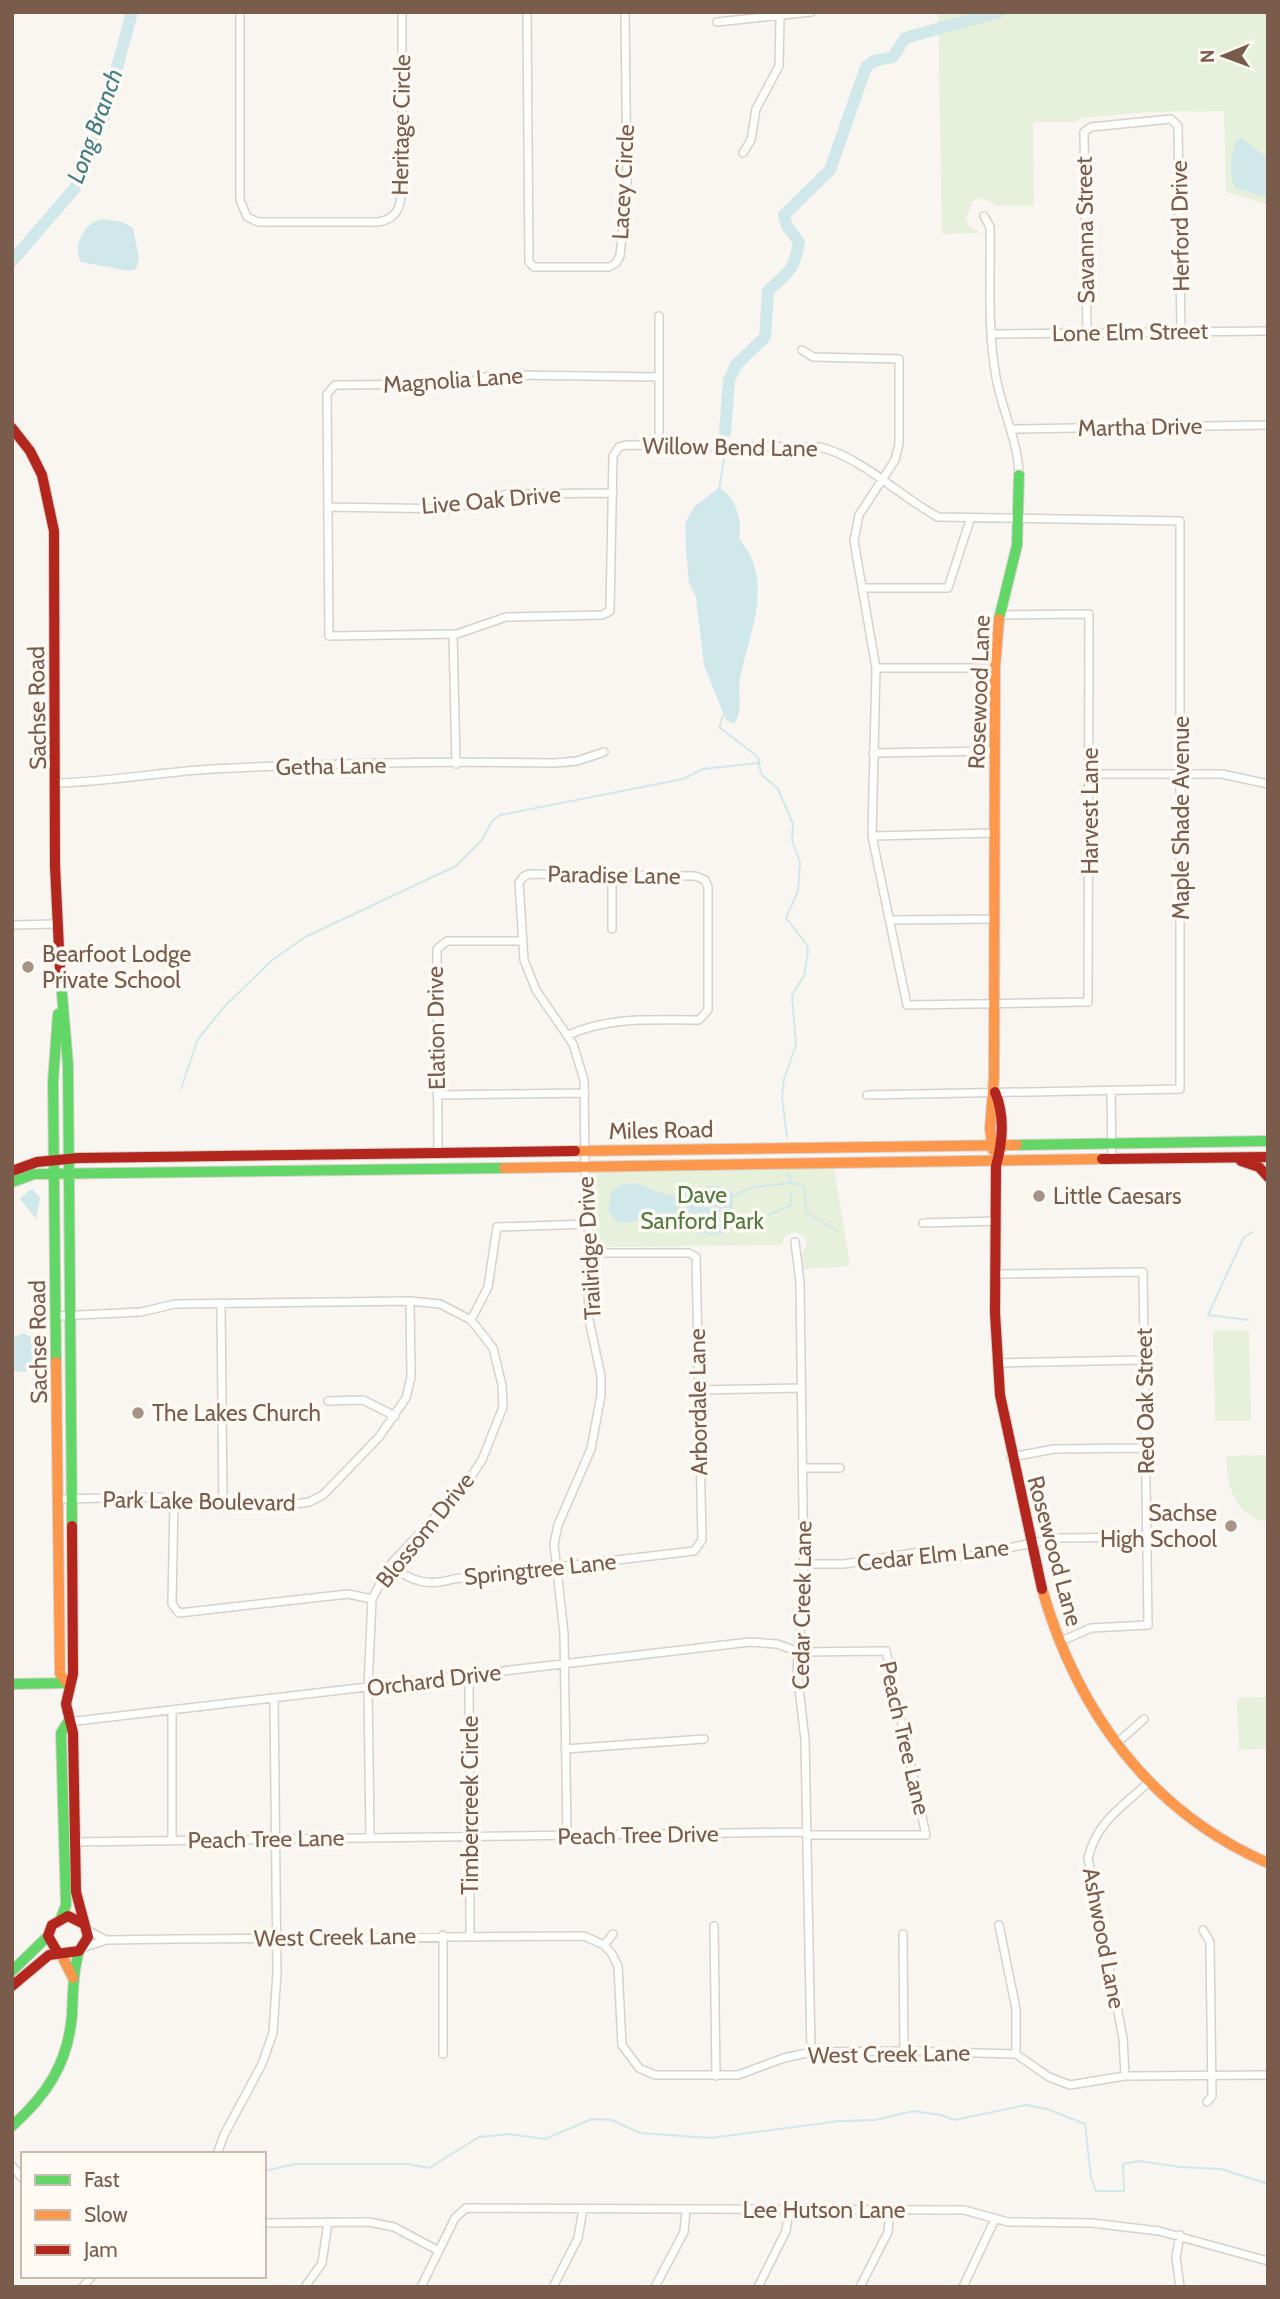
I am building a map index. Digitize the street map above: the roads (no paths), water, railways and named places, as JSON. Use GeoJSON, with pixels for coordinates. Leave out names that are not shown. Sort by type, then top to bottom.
{"type":"FeatureCollection","features":[{"type":"Feature","properties":{"kind":"main road","name":"Sachse Road"},"geometry":{"type":"LineString","coordinates":[[12,428],[37,461],[49,492],[53,514],[57,924],[60,999],[68,1065],[73,1674],[67,1683],[68,1722],[74,1733],[76,1892],[86,1927]]}},
{"type":"Feature","properties":{"kind":"main road","name":"Rosewood Lane"},"geometry":{"type":"LineString","coordinates":[[1019,475],[1020,519],[1017,545],[999,615],[995,668],[992,1004],[995,1092],[1001,1106],[996,1144],[997,1363],[1011,1457],[1039,1583],[1059,1642],[1074,1673],[1117,1742],[1150,1781],[1217,1838],[1242,1853],[1268,1863]]}},
{"type":"Feature","properties":{"kind":"main road","name":"Sachse Road"},"geometry":{"type":"LineString","coordinates":[[60,999],[52,1082],[60,1674],[67,1683]]}},
{"type":"Feature","properties":{"kind":"main road","name":"Miles Road"},"geometry":{"type":"LineString","coordinates":[[12,1171],[26,1164],[55,1159],[1268,1141]]}},
{"type":"Feature","properties":{"kind":"main road"},"geometry":{"type":"LineString","coordinates":[[758,1147],[758,1165]]}},
{"type":"Feature","properties":{"kind":"main road"},"geometry":{"type":"LineString","coordinates":[[332,1154],[332,1171]]}},
{"type":"Feature","properties":{"kind":"main road","name":"Miles Road"},"geometry":{"type":"LineString","coordinates":[[12,1182],[25,1175],[55,1174],[1268,1157]]}},
{"type":"Feature","properties":{"kind":"main road"},"geometry":{"type":"LineString","coordinates":[[1227,1158],[1252,1163],[1268,1177]]}},
{"type":"Feature","properties":{"kind":"main road"},"geometry":{"type":"LineString","coordinates":[[12,1684],[67,1683]]}},
{"type":"Feature","properties":{"kind":"main road","name":"Sachse Road"},"geometry":{"type":"LineString","coordinates":[[61,1917],[66,1905],[62,1843],[61,1734],[68,1722]]}},
{"type":"Feature","properties":{"kind":"main road"},"geometry":{"type":"LineString","coordinates":[[12,1971],[48,1936],[52,1925],[61,1917],[74,1917],[86,1927],[86,1944],[80,1950],[73,1978],[67,2056],[60,2074],[46,2095],[12,2126]]}},
{"type":"Feature","properties":{"kind":"main road"},"geometry":{"type":"LineString","coordinates":[[48,1936],[73,1978]]}},
{"type":"Feature","properties":{"kind":"main road"},"geometry":{"type":"LineString","coordinates":[[12,1986],[44,1957],[80,1950]]}},
{"type":"Feature","properties":{"kind":"street","name":"Heritage Circle"},"geometry":{"type":"LineString","coordinates":[[240,12],[240,200],[247,217],[258,222],[378,222],[390,220],[397,212],[402,195],[402,12]]}},
{"type":"Feature","properties":{"kind":"street","name":"Lacey Circle"},"geometry":{"type":"LineString","coordinates":[[527,12],[528,260],[534,267],[613,266],[619,260],[626,204],[625,12]]}},
{"type":"Feature","properties":{"kind":"street"},"geometry":{"type":"LineString","coordinates":[[717,22],[811,12]]}},
{"type":"Feature","properties":{"kind":"street"},"geometry":{"type":"LineString","coordinates":[[743,153],[751,140],[756,109],[779,66],[780,16]]}},
{"type":"Feature","properties":{"kind":"street","name":"Herford Drive"},"geometry":{"type":"LineString","coordinates":[[1087,128],[1176,121],[1181,332]]}},
{"type":"Feature","properties":{"kind":"street","name":"Savanna Street"},"geometry":{"type":"LineString","coordinates":[[1087,128],[1084,132],[1087,333]]}},
{"type":"Feature","properties":{"kind":"street","name":"Rosewood Lane"},"geometry":{"type":"LineString","coordinates":[[984,216],[990,226],[992,334],[996,378],[1012,429],[1019,475]]}},
{"type":"Feature","properties":{"kind":"street"},"geometry":{"type":"LineString","coordinates":[[659,316],[659,446]]}},
{"type":"Feature","properties":{"kind":"street","name":"Lone Elm Street"},"geometry":{"type":"LineString","coordinates":[[992,334],[1268,331]]}},
{"type":"Feature","properties":{"kind":"street"},"geometry":{"type":"LineString","coordinates":[[802,350],[813,357],[899,359],[899,443],[895,460],[859,515],[854,541],[876,668],[872,836],[907,1005],[992,1004]]}},
{"type":"Feature","properties":{"kind":"street","name":"Magnolia Lane"},"geometry":{"type":"LineString","coordinates":[[330,636],[327,394],[332,386],[461,384],[489,376],[515,375],[659,377]]}},
{"type":"Feature","properties":{"kind":"street","name":"Martha Drive"},"geometry":{"type":"LineString","coordinates":[[1012,429],[1268,425]]}},
{"type":"Feature","properties":{"kind":"street","name":"Willow Bend Lane"},"geometry":{"type":"LineString","coordinates":[[330,636],[453,634],[473,631],[506,617],[602,615],[610,611],[613,456],[619,447],[820,447],[837,451],[938,517],[970,520],[1020,519]]}},
{"type":"Feature","properties":{"kind":"street","name":"Live Oak Drive"},"geometry":{"type":"LineString","coordinates":[[328,507],[451,509],[508,494],[613,493]]}},
{"type":"Feature","properties":{"kind":"street","name":"Maple Shade Avenue"},"geometry":{"type":"LineString","coordinates":[[867,1095],[1180,1089],[1180,521],[1020,519]]}},
{"type":"Feature","properties":{"kind":"street"},"geometry":{"type":"LineString","coordinates":[[863,588],[948,588],[970,520]]}},
{"type":"Feature","properties":{"kind":"street","name":"Harvest Lane"},"geometry":{"type":"LineString","coordinates":[[992,1004],[1088,1002],[1089,614],[999,615]]}},
{"type":"Feature","properties":{"kind":"street"},"geometry":{"type":"LineString","coordinates":[[453,634],[456,764]]}},
{"type":"Feature","properties":{"kind":"street"},"geometry":{"type":"LineString","coordinates":[[876,668],[995,668]]}},
{"type":"Feature","properties":{"kind":"street"},"geometry":{"type":"LineString","coordinates":[[873,753],[995,751]]}},
{"type":"Feature","properties":{"kind":"street","name":"Getha Lane"},"geometry":{"type":"LineString","coordinates":[[57,783],[109,782],[176,771],[244,767],[555,763],[578,761],[604,752]]}},
{"type":"Feature","properties":{"kind":"street"},"geometry":{"type":"LineString","coordinates":[[1090,774],[1237,775],[1268,784]]}},
{"type":"Feature","properties":{"kind":"street"},"geometry":{"type":"LineString","coordinates":[[872,836],[994,833]]}},
{"type":"Feature","properties":{"kind":"street","name":"Paradise Lane"},"geometry":{"type":"LineString","coordinates":[[523,877],[529,874],[695,876],[705,880],[708,887],[708,1010],[705,1017],[699,1020],[610,1021],[591,1025],[568,1035]]}},
{"type":"Feature","properties":{"kind":"street"},"geometry":{"type":"LineString","coordinates":[[612,875],[612,929]]}},
{"type":"Feature","properties":{"kind":"street","name":"Trailridge Drive"},"geometry":{"type":"LineString","coordinates":[[523,877],[519,883],[521,941],[533,983],[568,1035],[580,1063],[584,1093],[590,1253],[588,1315],[600,1361],[601,1395],[591,1450],[558,1525],[554,1544],[565,1664],[567,1836]]}},
{"type":"Feature","properties":{"kind":"street"},"geometry":{"type":"LineString","coordinates":[[890,920],[994,919]]}},
{"type":"Feature","properties":{"kind":"street"},"geometry":{"type":"LineString","coordinates":[[12,925],[57,924]]}},
{"type":"Feature","properties":{"kind":"street","name":"Elation Drive"},"geometry":{"type":"LineString","coordinates":[[438,1152],[437,949],[447,941],[521,941]]}},
{"type":"Feature","properties":{"kind":"street"},"geometry":{"type":"LineString","coordinates":[[1111,1091],[1112,1159]]}},
{"type":"Feature","properties":{"kind":"street"},"geometry":{"type":"LineString","coordinates":[[437,1095],[584,1093]]}},
{"type":"Feature","properties":{"kind":"street"},"geometry":{"type":"LineString","coordinates":[[923,1223],[997,1221]]}},
{"type":"Feature","properties":{"kind":"street"},"geometry":{"type":"LineString","coordinates":[[471,1320],[488,1287],[497,1227],[588,1224]]}},
{"type":"Feature","properties":{"kind":"street","name":"Cedar Creek Lane"},"geometry":{"type":"LineString","coordinates":[[794,1242],[800,1282],[803,1468],[803,1564],[797,1670],[805,1740],[811,2052]]}},
{"type":"Feature","properties":{"kind":"street","name":"Arbordale Lane"},"geometry":{"type":"LineString","coordinates":[[590,1253],[689,1253],[695,1257],[702,1540],[694,1551]]}},
{"type":"Feature","properties":{"kind":"street","name":"Red Oak Street"},"geometry":{"type":"LineString","coordinates":[[998,1274],[1143,1272],[1148,1625],[1091,1628],[1059,1642]]}},
{"type":"Feature","properties":{"kind":"street","name":"Blossom Drive"},"geometry":{"type":"LineString","coordinates":[[57,1315],[141,1312],[175,1304],[410,1301],[440,1304],[471,1320],[494,1348],[499,1365],[503,1407],[495,1432],[466,1484],[390,1565],[372,1599],[368,1688],[370,1838]]}},
{"type":"Feature","properties":{"kind":"street","name":"Park Lake Boulevard"},"geometry":{"type":"LineString","coordinates":[[59,1499],[159,1497],[194,1506],[223,1506],[309,1502],[323,1495],[350,1469],[395,1416],[406,1398],[411,1377],[410,1301]]}},
{"type":"Feature","properties":{"kind":"street"},"geometry":{"type":"LineString","coordinates":[[221,1303],[223,1506]]}},
{"type":"Feature","properties":{"kind":"street"},"geometry":{"type":"LineString","coordinates":[[997,1363],[1144,1360]]}},
{"type":"Feature","properties":{"kind":"street"},"geometry":{"type":"LineString","coordinates":[[698,1390],[801,1388]]}},
{"type":"Feature","properties":{"kind":"street"},"geometry":{"type":"LineString","coordinates":[[328,1401],[363,1400],[395,1416]]}},
{"type":"Feature","properties":{"kind":"street"},"geometry":{"type":"LineString","coordinates":[[1011,1457],[1054,1449],[1146,1448]]}},
{"type":"Feature","properties":{"kind":"street"},"geometry":{"type":"LineString","coordinates":[[803,1468],[840,1468]]}},
{"type":"Feature","properties":{"kind":"street"},"geometry":{"type":"LineString","coordinates":[[174,1500],[172,1604],[179,1613],[348,1594],[372,1599]]}},
{"type":"Feature","properties":{"kind":"street","name":"Cedar Elm Lane"},"geometry":{"type":"LineString","coordinates":[[803,1564],[844,1564],[920,1552],[963,1557],[1058,1538],[1147,1537]]}},
{"type":"Feature","properties":{"kind":"street","name":"Springtree Lane"},"geometry":{"type":"LineString","coordinates":[[390,1565],[408,1579],[440,1583],[453,1579],[694,1551]]}},
{"type":"Feature","properties":{"kind":"street","name":"Orchard Drive"},"geometry":{"type":"LineString","coordinates":[[68,1722],[750,1642],[777,1644],[799,1652]]}},
{"type":"Feature","properties":{"kind":"street","name":"Peach Tree Lane"},"geometry":{"type":"LineString","coordinates":[[799,1652],[886,1651],[926,1835],[807,1833]]}},
{"type":"Feature","properties":{"kind":"street","name":"Timbercreek Circle"},"geometry":{"type":"LineString","coordinates":[[469,1676],[470,1935]]}},
{"type":"Feature","properties":{"kind":"street"},"geometry":{"type":"LineString","coordinates":[[218,2152],[262,2064],[273,2033],[276,1938],[274,1699]]}},
{"type":"Feature","properties":{"kind":"street"},"geometry":{"type":"LineString","coordinates":[[172,1711],[173,1841]]}},
{"type":"Feature","properties":{"kind":"street"},"geometry":{"type":"LineString","coordinates":[[1117,1742],[1144,1719]]}},
{"type":"Feature","properties":{"kind":"street"},"geometry":{"type":"LineString","coordinates":[[565,1749],[704,1739]]}},
{"type":"Feature","properties":{"kind":"street","name":"Ashwood Lane"},"geometry":{"type":"LineString","coordinates":[[1125,2076],[1123,2038],[1087,1858],[1097,1832],[1105,1821],[1150,1781]]}},
{"type":"Feature","properties":{"kind":"street","name":"Peach Tree Drive"},"geometry":{"type":"LineString","coordinates":[[470,1837],[807,1833]]}},
{"type":"Feature","properties":{"kind":"street","name":"Peach Tree Lane"},"geometry":{"type":"LineString","coordinates":[[62,1843],[470,1837]]}},
{"type":"Feature","properties":{"kind":"street"},"geometry":{"type":"LineString","coordinates":[[999,1925],[1016,2009],[1016,2054],[1049,2077],[1070,2085],[1125,2076],[1268,2075]]}},
{"type":"Feature","properties":{"kind":"street"},"geometry":{"type":"LineString","coordinates":[[714,1926],[716,2076]]}},
{"type":"Feature","properties":{"kind":"street","name":"West Creek Lane"},"geometry":{"type":"LineString","coordinates":[[86,1927],[106,1940]]}},
{"type":"Feature","properties":{"kind":"street"},"geometry":{"type":"LineString","coordinates":[[1203,1930],[1210,1942],[1212,2096],[1208,2102]]}},
{"type":"Feature","properties":{"kind":"street"},"geometry":{"type":"LineString","coordinates":[[604,1945],[613,1934]]}},
{"type":"Feature","properties":{"kind":"street"},"geometry":{"type":"LineString","coordinates":[[903,1934],[904,2052]]}},
{"type":"Feature","properties":{"kind":"street"},"geometry":{"type":"LineString","coordinates":[[443,1935],[443,2054]]}},
{"type":"Feature","properties":{"kind":"street","name":"West Creek Lane"},"geometry":{"type":"LineString","coordinates":[[80,1950],[106,1940],[575,1935],[604,1945],[618,1966],[619,2028],[622,2045],[632,2063],[655,2075],[716,2076],[748,2073],[784,2058],[811,2052],[1016,2054]]}},
{"type":"Feature","properties":{"kind":"street","name":"Lee Hutson Lane"},"geometry":{"type":"LineString","coordinates":[[421,2287],[460,2211],[466,2208],[964,2210],[1022,2224],[1092,2223],[1180,2235],[1268,2261]]}},
{"type":"Feature","properties":{"kind":"street"},"geometry":{"type":"LineString","coordinates":[[553,2287],[578,2238],[583,2209]]}},
{"type":"Feature","properties":{"kind":"street"},"geometry":{"type":"LineString","coordinates":[[758,2287],[786,2231],[789,2209]]}},
{"type":"Feature","properties":{"kind":"street"},"geometry":{"type":"LineString","coordinates":[[655,2287],[684,2232],[687,2210]]}},
{"type":"Feature","properties":{"kind":"street"},"geometry":{"type":"LineString","coordinates":[[860,2287],[888,2232],[890,2210]]}},
{"type":"Feature","properties":{"kind":"street"},"geometry":{"type":"LineString","coordinates":[[963,2287],[995,2219]]}},
{"type":"Feature","properties":{"kind":"street"},"geometry":{"type":"LineString","coordinates":[[305,2287],[322,2263],[328,2222]]}},
{"type":"Feature","properties":{"kind":"street"},"geometry":{"type":"LineString","coordinates":[[266,2223],[369,2222],[394,2227],[439,2251]]}},
{"type":"Feature","properties":{"kind":"street"},"geometry":{"type":"LineString","coordinates":[[1180,2235],[1177,2257],[1180,2287]]}},
{"type":"Feature","properties":{"kind":"water"},"geometry":{"type":"Polygon","coordinates":[[[1241,138],[1268,158],[1268,198],[1235,188],[1231,170],[1232,157],[1237,139],[1241,138]]]}},
{"type":"Feature","properties":{"kind":"water"},"geometry":{"type":"Polygon","coordinates":[[[102,219],[122,222],[133,228],[139,258],[136,269],[130,271],[81,262],[78,249],[81,236],[90,225],[102,219]]]}},
{"type":"Feature","properties":{"kind":"water"},"geometry":{"type":"Polygon","coordinates":[[[719,488],[732,500],[737,511],[740,523],[739,538],[751,557],[758,588],[755,618],[739,684],[740,708],[734,724],[726,720],[704,665],[696,597],[689,583],[686,550],[685,523],[694,507],[719,488]]]}},
{"type":"Feature","properties":{"kind":"water"},"geometry":{"type":"Polygon","coordinates":[[[636,1183],[669,1195],[719,1186],[733,1194],[733,1222],[728,1232],[707,1235],[657,1219],[618,1223],[608,1211],[611,1193],[620,1185],[636,1183]]]}},
{"type":"Feature","properties":{"kind":"water"},"geometry":{"type":"Polygon","coordinates":[[[29,1190],[33,1190],[40,1198],[36,1219],[20,1199],[29,1190]]]}},
{"type":"Feature","properties":{"kind":"water"},"geometry":{"type":"Polygon","coordinates":[[[24,1333],[40,1343],[44,1353],[41,1368],[20,1372],[12,1370],[12,1338],[24,1333]]]}},
{"type":"Feature","properties":{"kind":"waterway","name":"Long Branch"},"geometry":{"type":"LineString","coordinates":[[12,261],[75,188],[103,120],[132,12]]}},
{"type":"Feature","properties":{"kind":"waterway"},"geometry":{"type":"LineString","coordinates":[[725,432],[729,380],[736,365],[765,337],[768,291],[789,271],[795,260],[799,242],[787,226],[784,215],[830,170],[866,67],[874,61],[893,57],[905,38],[999,12]]}},
{"type":"Feature","properties":{"kind":"waterway"},"geometry":{"type":"LineString","coordinates":[[719,490],[724,459]]}},
{"type":"Feature","properties":{"kind":"waterway"},"geometry":{"type":"LineString","coordinates":[[181,1089],[198,1039],[224,1007],[271,961],[305,937],[456,866],[482,840],[492,821],[500,815],[683,779],[703,769],[759,763],[758,757],[719,727],[724,713]]}},
{"type":"Feature","properties":{"kind":"waterway"},"geometry":{"type":"LineString","coordinates":[[759,763],[761,774],[778,789],[793,824],[792,840],[800,862],[798,891],[786,918],[807,945],[808,952],[804,976],[792,995],[796,1045],[784,1079],[782,1097],[787,1137]]}},
{"type":"Feature","properties":{"kind":"waterway"},"geometry":{"type":"LineString","coordinates":[[733,1196],[752,1187],[792,1183],[788,1174]]}},
{"type":"Feature","properties":{"kind":"waterway"},"geometry":{"type":"LineString","coordinates":[[792,1183],[804,1186],[806,1212],[837,1231]]}},
{"type":"Feature","properties":{"kind":"waterway"},"geometry":{"type":"LineString","coordinates":[[746,1224],[790,1206],[792,1192]]}},
{"type":"Feature","properties":{"kind":"waterway"},"geometry":{"type":"LineString","coordinates":[[733,1222],[740,1223]]}},
{"type":"Feature","properties":{"kind":"waterway"},"geometry":{"type":"LineString","coordinates":[[1249,1320],[1208,1315],[1244,1237],[1253,1232]]}},
{"type":"Feature","properties":{"kind":"waterway"},"geometry":{"type":"LineString","coordinates":[[266,2171],[295,2164],[408,2164],[429,2168],[479,2137],[509,2134],[545,2139],[592,2119],[612,2120],[640,2133],[711,2138],[840,2121],[875,2120],[913,2111],[954,2120],[1026,2105],[1047,2109],[1085,2124],[1091,2178],[1096,2191],[1124,2191],[1123,2164],[1139,2161],[1221,2169],[1268,2184]]}},
{"type":"Feature","properties":{"kind":"place","name":"Bearfoot Lodge Private School"},"geometry":{"type":"Point","coordinates":[28,967]}},
{"type":"Feature","properties":{"kind":"place","name":"Little Caesars"},"geometry":{"type":"Point","coordinates":[1039,1196]}},
{"type":"Feature","properties":{"kind":"place","name":"The Lakes Church"},"geometry":{"type":"Point","coordinates":[138,1413]}},
{"type":"Feature","properties":{"kind":"place","name":"Sachse High School"},"geometry":{"type":"Point","coordinates":[1231,1526]}},
{"type":"Feature","properties":{"kind":"park label","name":"Dave Sanford Park"},"geometry":{"type":"Point","coordinates":[702,1208]}}]}
